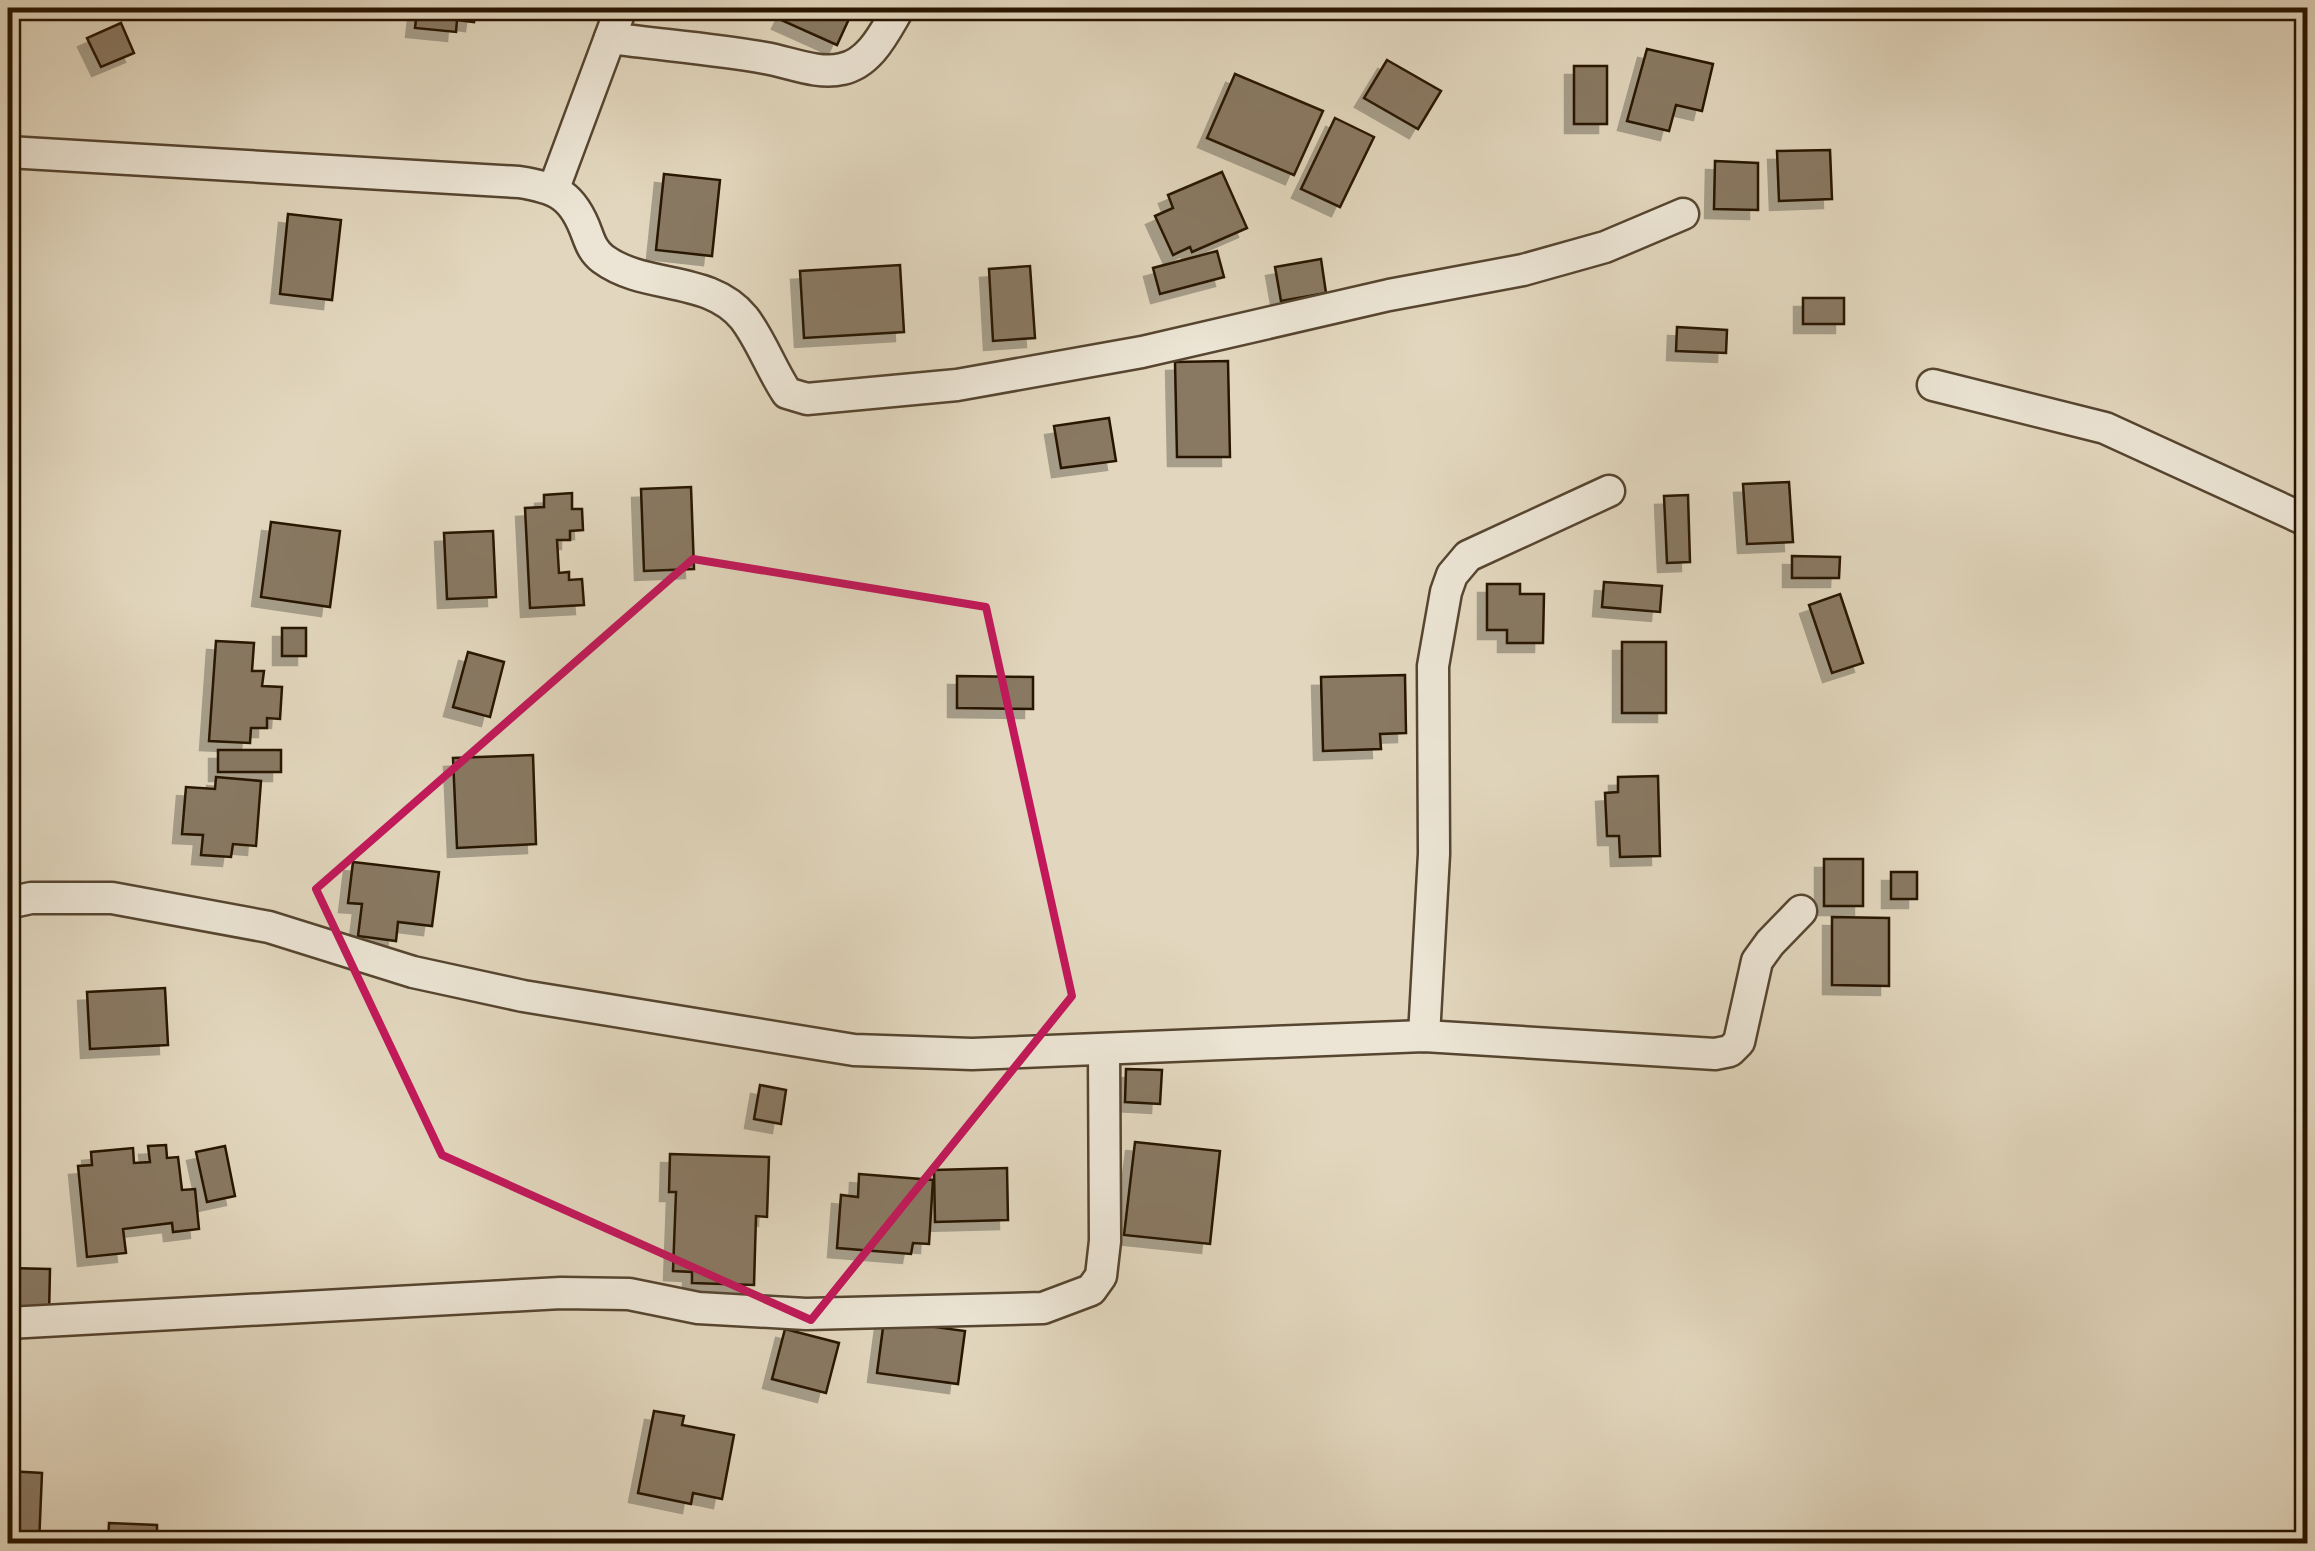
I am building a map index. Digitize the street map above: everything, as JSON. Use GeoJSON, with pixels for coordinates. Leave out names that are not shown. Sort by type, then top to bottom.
{"type":"FeatureCollection","features":[{"type":"Feature","properties":{"kind":"street"},"geometry":{"type":"LineString","coordinates":[[554,188],[621,8]]}},
{"type":"Feature","properties":{"kind":"street"},"geometry":{"type":"LineString","coordinates":[[610,38],[825,70],[844,69],[877,46],[899,8]]}},
{"type":"Feature","properties":{"kind":"street"},"geometry":{"type":"LineString","coordinates":[[8,152],[519,182],[554,188],[580,213],[595,253],[618,270],[708,292],[728,304],[744,318],[787,392],[808,399],[957,385],[1142,352],[1389,295],[1524,270],[1605,246],[1682,214]]}},
{"type":"Feature","properties":{"kind":"street"},"geometry":{"type":"LineString","coordinates":[[1932,385],[2105,428],[2308,521]]}},
{"type":"Feature","properties":{"kind":"street"},"geometry":{"type":"LineString","coordinates":[[1424,1036],[1434,854],[1433,666],[1446,592],[1452,575],[1468,556],[1608,491]]}},
{"type":"Feature","properties":{"kind":"street"},"geometry":{"type":"LineString","coordinates":[[8,903],[31,898],[112,898],[269,927],[413,972],[523,996],[854,1050],[972,1054],[1424,1036],[1715,1054],[1730,1051],[1740,1042],[1757,962],[1801,911]]}},
{"type":"Feature","properties":{"kind":"street"},"geometry":{"type":"LineString","coordinates":[[8,1323],[561,1294],[629,1294],[698,1308],[806,1314],[1043,1308],[1091,1290],[1101,1276],[1104,1051]]}},
{"type":"Feature","properties":{"kind":"highlighted area"},"geometry":{"type":"Polygon","coordinates":[[[693,559],[986,607],[1072,996],[811,1320],[442,1155],[316,889],[693,559]]]}},
{"type":"Feature","properties":{"kind":"building"},"geometry":{"type":"Polygon","coordinates":[[[404,8],[476,8],[474,22],[457,20],[456,32],[415,28],[417,11],[404,8]]]}},
{"type":"Feature","properties":{"kind":"building"},"geometry":{"type":"Polygon","coordinates":[[[787,8],[854,8],[837,45],[781,20],[787,8]]]}},
{"type":"Feature","properties":{"kind":"building"},"geometry":{"type":"Polygon","coordinates":[[[121,23],[134,53],[101,67],[87,38],[121,23]]]}},
{"type":"Feature","properties":{"kind":"building"},"geometry":{"type":"Polygon","coordinates":[[[1647,49],[1713,64],[1702,111],[1676,105],[1669,131],[1627,121],[1647,49]]]}},
{"type":"Feature","properties":{"kind":"building"},"geometry":{"type":"Polygon","coordinates":[[[1387,60],[1441,91],[1418,129],[1364,98],[1387,60]]]}},
{"type":"Feature","properties":{"kind":"building"},"geometry":{"type":"Polygon","coordinates":[[[1574,66],[1607,66],[1607,124],[1574,124],[1574,66]]]}},
{"type":"Feature","properties":{"kind":"building"},"geometry":{"type":"Polygon","coordinates":[[[1235,74],[1323,111],[1294,175],[1207,138],[1235,74]]]}},
{"type":"Feature","properties":{"kind":"building"},"geometry":{"type":"Polygon","coordinates":[[[1335,118],[1374,137],[1340,207],[1301,189],[1335,118]]]}},
{"type":"Feature","properties":{"kind":"building"},"geometry":{"type":"Polygon","coordinates":[[[1830,150],[1832,199],[1779,201],[1777,151],[1830,150]]]}},
{"type":"Feature","properties":{"kind":"building"},"geometry":{"type":"Polygon","coordinates":[[[1715,161],[1758,163],[1758,210],[1714,209],[1715,161]]]}},
{"type":"Feature","properties":{"kind":"building"},"geometry":{"type":"Polygon","coordinates":[[[1222,172],[1247,228],[1192,252],[1190,247],[1173,255],[1155,216],[1173,208],[1168,195],[1222,172]]]}},
{"type":"Feature","properties":{"kind":"building"},"geometry":{"type":"Polygon","coordinates":[[[664,174],[720,180],[712,256],[656,250],[664,174]]]}},
{"type":"Feature","properties":{"kind":"building"},"geometry":{"type":"Polygon","coordinates":[[[288,214],[341,220],[332,300],[280,294],[288,214]]]}},
{"type":"Feature","properties":{"kind":"building"},"geometry":{"type":"Polygon","coordinates":[[[1217,251],[1224,277],[1160,294],[1153,268],[1217,251]]]}},
{"type":"Feature","properties":{"kind":"building"},"geometry":{"type":"Polygon","coordinates":[[[1321,259],[1326,293],[1281,301],[1275,267],[1321,259]]]}},
{"type":"Feature","properties":{"kind":"building"},"geometry":{"type":"Polygon","coordinates":[[[900,265],[904,332],[804,338],[800,271],[900,265]]]}},
{"type":"Feature","properties":{"kind":"building"},"geometry":{"type":"Polygon","coordinates":[[[1030,266],[1035,338],[993,341],[989,269],[1030,266]]]}},
{"type":"Feature","properties":{"kind":"building"},"geometry":{"type":"Polygon","coordinates":[[[1803,298],[1844,298],[1844,324],[1803,324],[1803,298]]]}},
{"type":"Feature","properties":{"kind":"building"},"geometry":{"type":"Polygon","coordinates":[[[1677,327],[1727,330],[1726,353],[1676,351],[1677,327]]]}},
{"type":"Feature","properties":{"kind":"building"},"geometry":{"type":"Polygon","coordinates":[[[1228,361],[1230,457],[1177,457],[1175,362],[1228,361]]]}},
{"type":"Feature","properties":{"kind":"building"},"geometry":{"type":"Polygon","coordinates":[[[1109,418],[1116,461],[1061,468],[1054,426],[1109,418]]]}},
{"type":"Feature","properties":{"kind":"building"},"geometry":{"type":"Polygon","coordinates":[[[1789,482],[1793,542],[1747,544],[1743,484],[1789,482]]]}},
{"type":"Feature","properties":{"kind":"building"},"geometry":{"type":"Polygon","coordinates":[[[691,487],[694,569],[644,571],[641,489],[691,487]]]}},
{"type":"Feature","properties":{"kind":"building"},"geometry":{"type":"Polygon","coordinates":[[[572,493],[572,509],[582,509],[583,530],[570,531],[570,540],[557,540],[559,573],[569,572],[569,580],[582,579],[584,605],[530,608],[525,508],[544,507],[544,495],[572,493]]]}},
{"type":"Feature","properties":{"kind":"building"},"geometry":{"type":"Polygon","coordinates":[[[1688,495],[1690,562],[1667,563],[1664,496],[1688,495]]]}},
{"type":"Feature","properties":{"kind":"building"},"geometry":{"type":"Polygon","coordinates":[[[271,522],[340,531],[330,607],[261,597],[271,522]]]}},
{"type":"Feature","properties":{"kind":"building"},"geometry":{"type":"Polygon","coordinates":[[[493,531],[496,597],[447,599],[444,533],[493,531]]]}},
{"type":"Feature","properties":{"kind":"building"},"geometry":{"type":"Polygon","coordinates":[[[1792,556],[1840,557],[1839,578],[1792,578],[1792,556]]]}},
{"type":"Feature","properties":{"kind":"building"},"geometry":{"type":"Polygon","coordinates":[[[1604,582],[1662,586],[1660,612],[1602,607],[1604,582]]]}},
{"type":"Feature","properties":{"kind":"building"},"geometry":{"type":"Polygon","coordinates":[[[1487,584],[1520,584],[1520,594],[1544,594],[1543,643],[1507,643],[1507,630],[1487,630],[1487,584]]]}},
{"type":"Feature","properties":{"kind":"building"},"geometry":{"type":"Polygon","coordinates":[[[1840,594],[1863,663],[1832,673],[1809,605],[1840,594]]]}},
{"type":"Feature","properties":{"kind":"building"},"geometry":{"type":"Polygon","coordinates":[[[282,628],[306,628],[306,656],[282,656],[282,628]]]}},
{"type":"Feature","properties":{"kind":"building"},"geometry":{"type":"Polygon","coordinates":[[[216,641],[254,643],[252,671],[264,671],[262,686],[282,687],[280,719],[267,718],[267,728],[251,728],[250,743],[209,741],[216,641]]]}},
{"type":"Feature","properties":{"kind":"building"},"geometry":{"type":"Polygon","coordinates":[[[1622,642],[1666,642],[1666,713],[1622,713],[1622,642]]]}},
{"type":"Feature","properties":{"kind":"building"},"geometry":{"type":"Polygon","coordinates":[[[468,652],[504,662],[490,717],[453,707],[468,652]]]}},
{"type":"Feature","properties":{"kind":"building"},"geometry":{"type":"Polygon","coordinates":[[[1405,675],[1406,733],[1380,734],[1381,749],[1323,751],[1321,677],[1405,675]]]}},
{"type":"Feature","properties":{"kind":"building"},"geometry":{"type":"Polygon","coordinates":[[[957,676],[1033,677],[1033,709],[957,708],[957,676]]]}},
{"type":"Feature","properties":{"kind":"building"},"geometry":{"type":"Polygon","coordinates":[[[218,750],[281,750],[281,772],[218,772],[218,750]]]}},
{"type":"Feature","properties":{"kind":"building"},"geometry":{"type":"Polygon","coordinates":[[[533,755],[536,844],[457,848],[453,758],[533,755]]]}},
{"type":"Feature","properties":{"kind":"building"},"geometry":{"type":"Polygon","coordinates":[[[1658,776],[1660,856],[1620,857],[1619,836],[1607,836],[1605,793],[1618,792],[1618,777],[1658,776]]]}},
{"type":"Feature","properties":{"kind":"building"},"geometry":{"type":"Polygon","coordinates":[[[216,777],[261,781],[256,846],[233,844],[231,857],[201,855],[203,835],[182,834],[186,787],[215,789],[216,777]]]}},
{"type":"Feature","properties":{"kind":"building"},"geometry":{"type":"Polygon","coordinates":[[[1824,859],[1863,859],[1863,906],[1824,906],[1824,859]]]}},
{"type":"Feature","properties":{"kind":"building"},"geometry":{"type":"Polygon","coordinates":[[[353,862],[439,872],[432,926],[398,922],[396,941],[358,936],[362,904],[348,903],[353,862]]]}},
{"type":"Feature","properties":{"kind":"building"},"geometry":{"type":"Polygon","coordinates":[[[1891,872],[1917,872],[1917,899],[1891,899],[1891,872]]]}},
{"type":"Feature","properties":{"kind":"building"},"geometry":{"type":"Polygon","coordinates":[[[1832,917],[1889,918],[1889,986],[1832,985],[1832,917]]]}},
{"type":"Feature","properties":{"kind":"building"},"geometry":{"type":"Polygon","coordinates":[[[165,988],[168,1045],[90,1049],[87,992],[165,988]]]}},
{"type":"Feature","properties":{"kind":"building"},"geometry":{"type":"Polygon","coordinates":[[[1126,1069],[1162,1070],[1160,1104],[1125,1102],[1126,1069]]]}},
{"type":"Feature","properties":{"kind":"building"},"geometry":{"type":"Polygon","coordinates":[[[760,1085],[786,1090],[781,1124],[754,1119],[760,1085]]]}},
{"type":"Feature","properties":{"kind":"building"},"geometry":{"type":"Polygon","coordinates":[[[1135,1142],[1220,1151],[1210,1244],[1124,1235],[1135,1142]]]}},
{"type":"Feature","properties":{"kind":"building"},"geometry":{"type":"Polygon","coordinates":[[[166,1145],[167,1158],[178,1157],[182,1190],[195,1189],[199,1229],[173,1232],[172,1223],[123,1229],[126,1253],[87,1257],[78,1166],[92,1165],[91,1152],[133,1148],[134,1163],[150,1162],[148,1146],[166,1145]]]}},
{"type":"Feature","properties":{"kind":"building"},"geometry":{"type":"Polygon","coordinates":[[[225,1146],[235,1196],[207,1202],[196,1152],[225,1146]]]}},
{"type":"Feature","properties":{"kind":"building"},"geometry":{"type":"Polygon","coordinates":[[[670,1154],[769,1157],[767,1217],[756,1216],[754,1285],[692,1283],[692,1272],[673,1271],[676,1192],[669,1192],[670,1154]]]}},
{"type":"Feature","properties":{"kind":"building"},"geometry":{"type":"Polygon","coordinates":[[[1007,1168],[1008,1220],[935,1222],[934,1170],[1007,1168]]]}},
{"type":"Feature","properties":{"kind":"building"},"geometry":{"type":"Polygon","coordinates":[[[859,1174],[933,1180],[929,1244],[913,1243],[911,1254],[837,1248],[841,1195],[858,1197],[859,1174]]]}},
{"type":"Feature","properties":{"kind":"building"},"geometry":{"type":"Polygon","coordinates":[[[8,1268],[50,1269],[49,1316],[8,1316],[8,1268]]]}},
{"type":"Feature","properties":{"kind":"building"},"geometry":{"type":"Polygon","coordinates":[[[884,1320],[965,1331],[958,1384],[877,1373],[884,1320]]]}},
{"type":"Feature","properties":{"kind":"building"},"geometry":{"type":"Polygon","coordinates":[[[785,1329],[839,1343],[826,1393],[772,1379],[785,1329]]]}},
{"type":"Feature","properties":{"kind":"building"},"geometry":{"type":"Polygon","coordinates":[[[654,1411],[684,1416],[682,1425],[734,1435],[722,1499],[693,1493],[691,1504],[638,1493],[654,1411]]]}},
{"type":"Feature","properties":{"kind":"building"},"geometry":{"type":"Polygon","coordinates":[[[8,1471],[42,1473],[39,1544],[8,1544],[8,1471]]]}},
{"type":"Feature","properties":{"kind":"building"},"geometry":{"type":"Polygon","coordinates":[[[2308,1520],[2308,1544],[2298,1544],[2308,1520]]]}},
{"type":"Feature","properties":{"kind":"building"},"geometry":{"type":"Polygon","coordinates":[[[109,1523],[157,1525],[157,1531],[173,1532],[172,1544],[108,1544],[109,1523]]]}}]}
